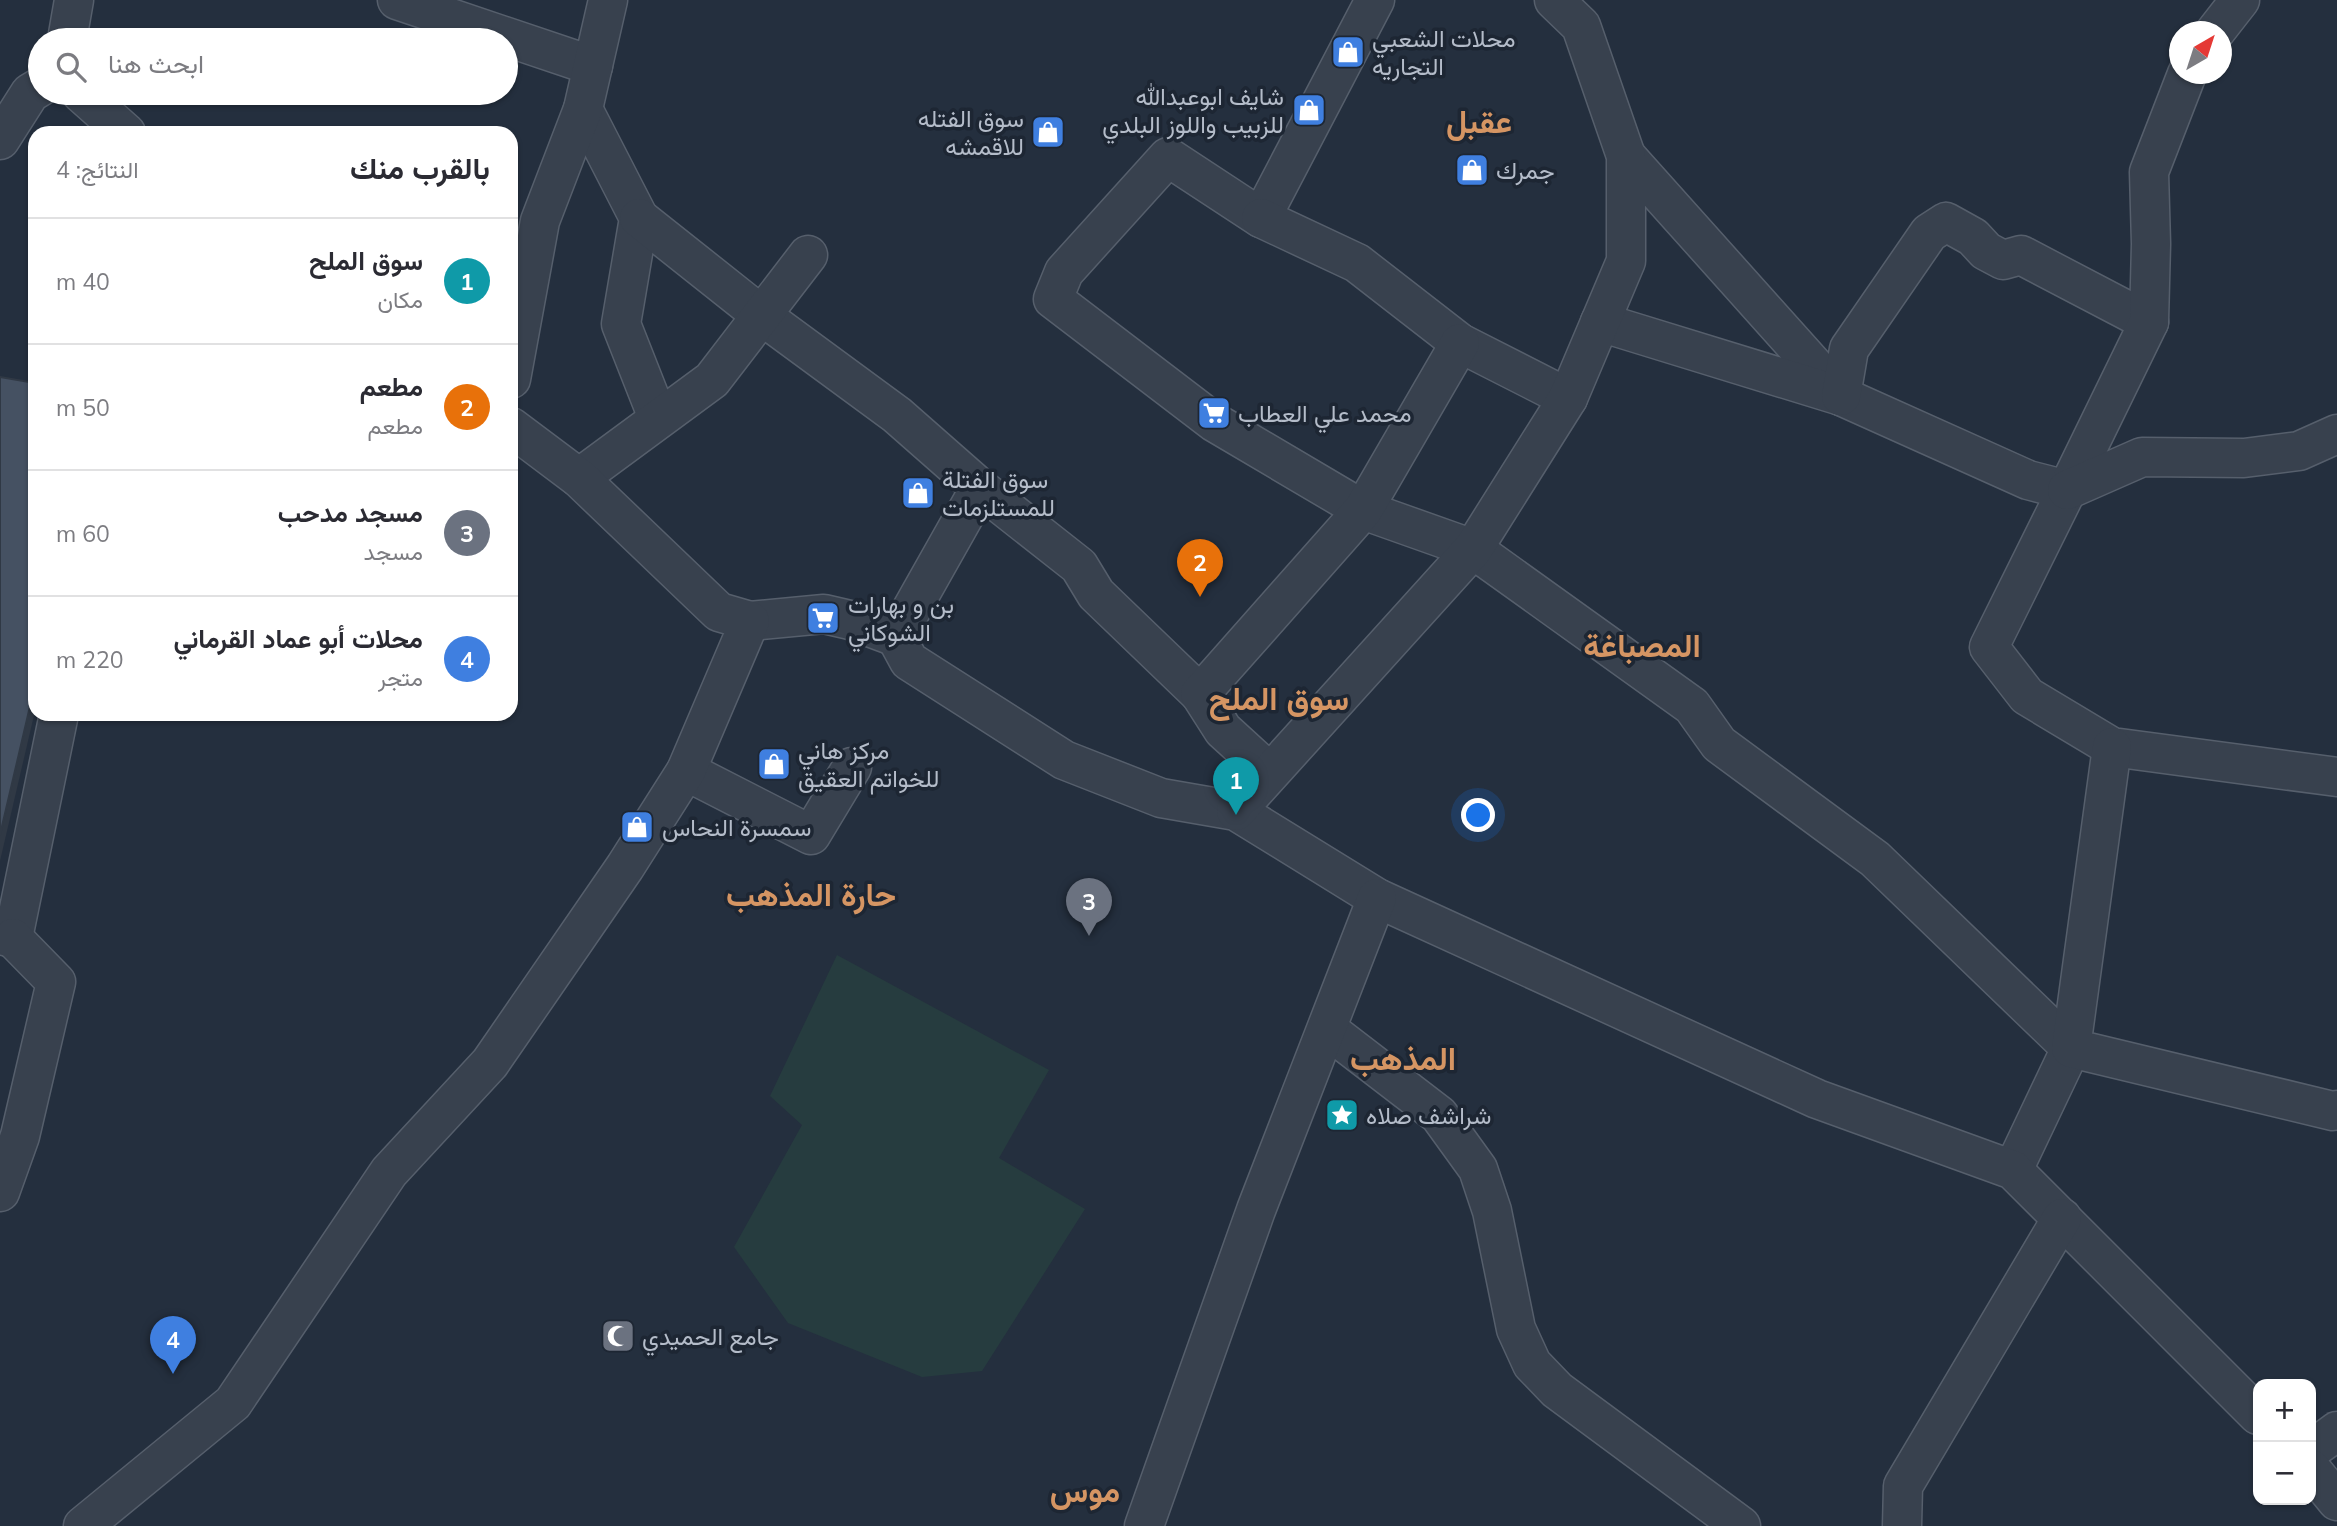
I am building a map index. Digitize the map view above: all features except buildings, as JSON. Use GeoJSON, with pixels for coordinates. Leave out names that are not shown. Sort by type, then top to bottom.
{"type":"FeatureCollection","features":[{"type":"Feature","properties":{"kind":"street"},"geometry":{"type":"LineString","coordinates":[[69,28],[74,0]]}},
{"type":"Feature","properties":{"kind":"street"},"geometry":{"type":"LineString","coordinates":[[397,0],[480,28]]}},
{"type":"Feature","properties":{"kind":"street"},"geometry":{"type":"LineString","coordinates":[[518,341],[540,221],[583,109],[608,0]]}},
{"type":"Feature","properties":{"kind":"street"},"geometry":{"type":"LineString","coordinates":[[1261,218],[1375,0]]}},
{"type":"Feature","properties":{"kind":"street"},"geometry":{"type":"LineString","coordinates":[[1236,811],[1473,549],[1568,398],[1626,261],[1626,156],[1581,26],[1554,0]]}},
{"type":"Feature","properties":{"kind":"street"},"geometry":{"type":"LineString","coordinates":[[2224,21],[2240,0]]}},
{"type":"Feature","properties":{"kind":"street"},"geometry":{"type":"LineString","coordinates":[[518,41],[593,66]]}},
{"type":"Feature","properties":{"kind":"street"},"geometry":{"type":"LineString","coordinates":[[2183,84],[2149,172],[2149,322],[1989,647],[2027,696],[2112,747],[2337,777]]}},
{"type":"Feature","properties":{"kind":"street"},"geometry":{"type":"LineString","coordinates":[[0,140],[28,96]]}},
{"type":"Feature","properties":{"kind":"street"},"geometry":{"type":"LineString","coordinates":[[94,105],[118,126]]}},
{"type":"Feature","properties":{"kind":"street"},"geometry":{"type":"LineString","coordinates":[[583,109],[639,218],[761,314],[897,415],[980,488],[1079,566],[1096,594],[1200,694],[1223,730],[1269,772]]}},
{"type":"Feature","properties":{"kind":"street"},"geometry":{"type":"LineString","coordinates":[[1626,156],[1841,397]]}},
{"type":"Feature","properties":{"kind":"street"},"geometry":{"type":"LineString","coordinates":[[1568,398],[1460,343],[1357,263],[1261,218],[1168,157],[1064,272],[1053,299],[1214,422],[1363,510],[1473,549],[1692,706],[1719,744],[1875,859],[2071,1048],[2337,1110]]}},
{"type":"Feature","properties":{"kind":"street"},"geometry":{"type":"LineString","coordinates":[[639,218],[621,324],[658,418]]}},
{"type":"Feature","properties":{"kind":"street"},"geometry":{"type":"LineString","coordinates":[[1841,397],[1849,349],[1929,233],[1945,222],[1973,237],[1986,251],[2003,260],[2021,256],[2149,322]]}},
{"type":"Feature","properties":{"kind":"street"},"geometry":{"type":"LineString","coordinates":[[579,478],[712,380],[808,255]]}},
{"type":"Feature","properties":{"kind":"street"},"geometry":{"type":"LineString","coordinates":[[1600,322],[1841,397],[2028,480],[2067,490],[2143,457],[2244,458],[2299,451],[2337,434]]}},
{"type":"Feature","properties":{"kind":"street"},"geometry":{"type":"LineString","coordinates":[[1200,694],[1363,510],[1460,343]]}},
{"type":"Feature","properties":{"kind":"street"},"geometry":{"type":"LineString","coordinates":[[518,432],[579,478],[719,612],[750,621],[824,614],[850,620],[896,637],[909,661],[1064,760],[1161,798],[1236,811],[1377,898],[1817,1099],[2012,1170],[2253,1410]]}},
{"type":"Feature","properties":{"kind":"street"},"geometry":{"type":"LineString","coordinates":[[896,637],[980,488]]}},
{"type":"Feature","properties":{"kind":"street"},"geometry":{"type":"LineString","coordinates":[[83,1526],[233,1403],[389,1172],[490,1063],[625,867],[686,771],[750,621]]}},
{"type":"Feature","properties":{"kind":"street"},"geometry":{"type":"LineString","coordinates":[[0,1192],[20,1136],[56,982],[7,936],[57,721]]}},
{"type":"Feature","properties":{"kind":"street"},"geometry":{"type":"LineString","coordinates":[[2012,1170],[2071,1048],[2112,747]]}},
{"type":"Feature","properties":{"kind":"street"},"geometry":{"type":"LineString","coordinates":[[686,771],[811,835],[852,766]]}},
{"type":"Feature","properties":{"kind":"street"},"geometry":{"type":"LineString","coordinates":[[1144,1526],[1256,1210],[1377,898]]}},
{"type":"Feature","properties":{"kind":"street"},"geometry":{"type":"LineString","coordinates":[[1326,1029],[1439,1115],[1478,1169],[1492,1212],[1516,1329],[1532,1364],[1557,1390],[1741,1526]]}},
{"type":"Feature","properties":{"kind":"street"},"geometry":{"type":"LineString","coordinates":[[1902,1526],[1903,1486],[2062,1218]]}},
{"type":"Feature","properties":{"kind":"street"},"geometry":{"type":"LineString","coordinates":[[2316,1446],[2337,1431]]}},
{"type":"Feature","properties":{"kind":"street"},"geometry":{"type":"LineString","coordinates":[[2316,1475],[2337,1501]]}},
{"type":"Feature","properties":{"kind":"green space"},"geometry":{"type":"Polygon","coordinates":[[[837,955],[1049,1070],[999,1158],[1085,1209],[982,1371],[922,1377],[788,1323],[734,1247],[802,1125],[770,1096],[837,955]]]}},
{"type":"Feature","properties":{"kind":"place","name":"محلات الشعبي التجاريه"},"geometry":{"type":"Point","coordinates":[1348,52]}},
{"type":"Feature","properties":{"kind":"place","name":"شايف ابوعبدالله للزبيب واللوز البلدي"},"geometry":{"type":"Point","coordinates":[1309,110]}},
{"type":"Feature","properties":{"kind":"place","name":"سوق الفتله للاقمشه"},"geometry":{"type":"Point","coordinates":[1048,132]}},
{"type":"Feature","properties":{"kind":"place","name":"جمرك"},"geometry":{"type":"Point","coordinates":[1472,170]}},
{"type":"Feature","properties":{"kind":"place","name":"محمد علي العطاب"},"geometry":{"type":"Point","coordinates":[1214,413]}},
{"type":"Feature","properties":{"kind":"place","name":"سوق الفتلة للمستلزمات"},"geometry":{"type":"Point","coordinates":[918,493]}},
{"type":"Feature","properties":{"kind":"place","name":"مطعم"},"geometry":{"type":"Point","coordinates":[1200,597]}},
{"type":"Feature","properties":{"kind":"place","name":"بن و بهارات الشوكاني"},"geometry":{"type":"Point","coordinates":[823,618]}},
{"type":"Feature","properties":{"kind":"place","name":"مركز هاني للخواتم العقيق"},"geometry":{"type":"Point","coordinates":[774,764]}},
{"type":"Feature","properties":{"kind":"place","name":"سوق الملح"},"geometry":{"type":"Point","coordinates":[1236,815]}},
{"type":"Feature","properties":{"kind":"place","name":"سمسرة النحاس"},"geometry":{"type":"Point","coordinates":[637,827]}},
{"type":"Feature","properties":{"kind":"place","name":"مسجد مدحب"},"geometry":{"type":"Point","coordinates":[1089,936]}},
{"type":"Feature","properties":{"kind":"place","name":"شراشف صلاه"},"geometry":{"type":"Point","coordinates":[1342,1115]}},
{"type":"Feature","properties":{"kind":"place","name":"جامع الحميدي"},"geometry":{"type":"Point","coordinates":[618,1336]}},
{"type":"Feature","properties":{"kind":"place","name":"محلات أبو عماد القرماني"},"geometry":{"type":"Point","coordinates":[173,1374]}},
{"type":"Feature","properties":{"kind":"district","name":"عقبل"},"geometry":{"type":"Point","coordinates":[1479,121]}},
{"type":"Feature","properties":{"kind":"district","name":"المصباغة"},"geometry":{"type":"Point","coordinates":[1642,645]}},
{"type":"Feature","properties":{"kind":"district","name":"سوق الملح"},"geometry":{"type":"Point","coordinates":[1279,698]}},
{"type":"Feature","properties":{"kind":"district","name":"حارة المذهب"},"geometry":{"type":"Point","coordinates":[811,894]}},
{"type":"Feature","properties":{"kind":"district","name":"المذهب"},"geometry":{"type":"Point","coordinates":[1403,1058]}},
{"type":"Feature","properties":{"kind":"district","name":"موس"},"geometry":{"type":"Point","coordinates":[1085,1490]}}]}
